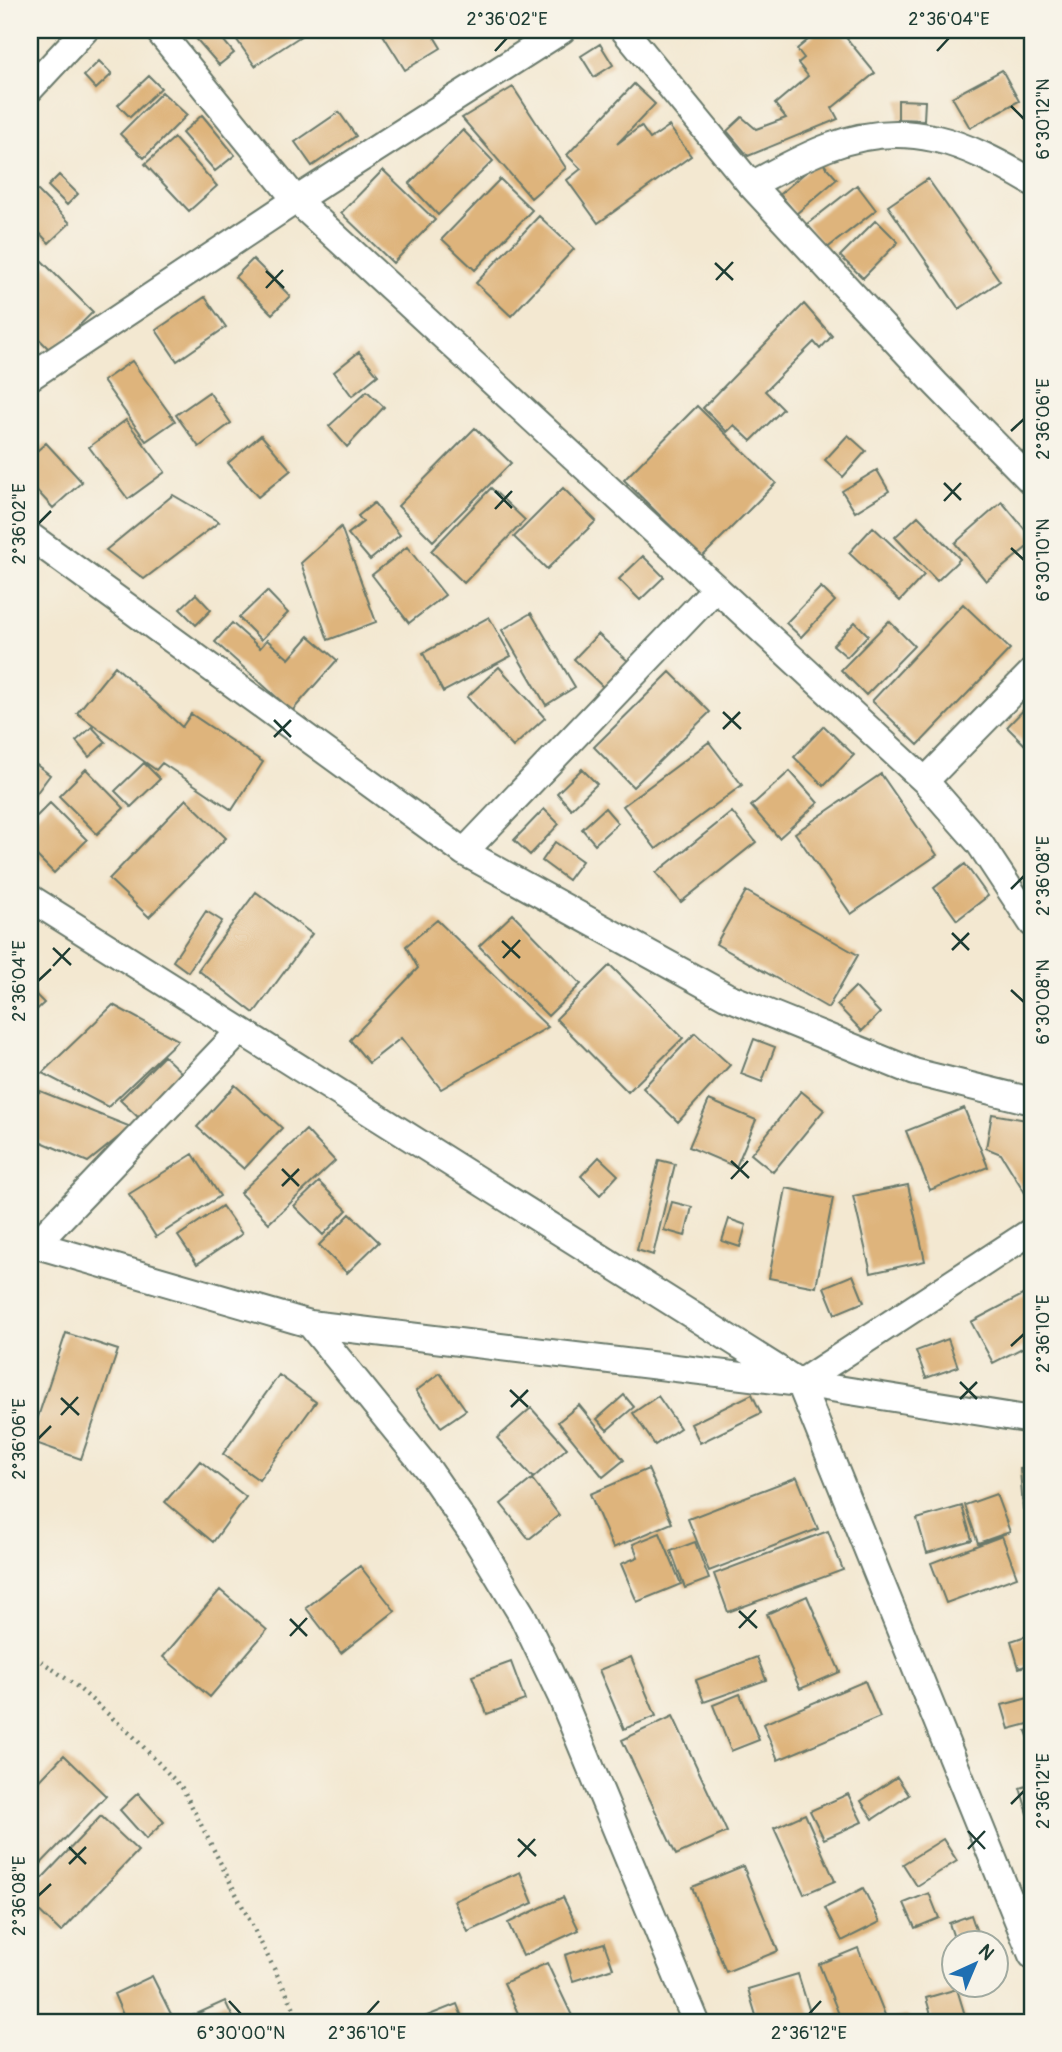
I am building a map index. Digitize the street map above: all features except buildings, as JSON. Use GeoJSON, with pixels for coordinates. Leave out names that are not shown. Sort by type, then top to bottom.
{"type":"FeatureCollection","features":[{"type":"Feature","properties":{"kind":"street"},"geometry":{"type":"LineString","coordinates":[[30,89],[85,30]]}},
{"type":"Feature","properties":{"kind":"street"},"geometry":{"type":"LineString","coordinates":[[158,30],[296,200],[925,781],[980,844],[1032,923]]}},
{"type":"Feature","properties":{"kind":"street"},"geometry":{"type":"LineString","coordinates":[[30,377],[296,200],[562,30]]}},
{"type":"Feature","properties":{"kind":"street"},"geometry":{"type":"LineString","coordinates":[[624,30],[751,185],[936,384],[1032,482]]}},
{"type":"Feature","properties":{"kind":"street"},"geometry":{"type":"LineString","coordinates":[[751,185],[829,147],[876,134],[928,135],[964,146],[1032,181]]}},
{"type":"Feature","properties":{"kind":"street"},"geometry":{"type":"LineString","coordinates":[[30,536],[464,852],[726,996],[914,1072],[1032,1101]]}},
{"type":"Feature","properties":{"kind":"street"},"geometry":{"type":"LineString","coordinates":[[464,852],[716,588]]}},
{"type":"Feature","properties":{"kind":"street"},"geometry":{"type":"LineString","coordinates":[[925,781],[1032,672]]}},
{"type":"Feature","properties":{"kind":"street"},"geometry":{"type":"LineString","coordinates":[[30,898],[800,1383],[1032,1955]]}},
{"type":"Feature","properties":{"kind":"street"},"geometry":{"type":"LineString","coordinates":[[240,1031],[33,1244],[310,1324],[800,1383],[1032,1420]]}},
{"type":"Feature","properties":{"kind":"street"},"geometry":{"type":"LineString","coordinates":[[800,1383],[1032,1231]]}},
{"type":"Feature","properties":{"kind":"street"},"geometry":{"type":"LineString","coordinates":[[310,1324],[430,1472],[476,1539],[522,1615],[561,1696],[696,2022]]}},
{"type":"Feature","properties":{"kind":"path"},"geometry":{"type":"LineString","coordinates":[[30,1653],[75,1685],[124,1728],[183,1789],[301,2022]]}}]}
